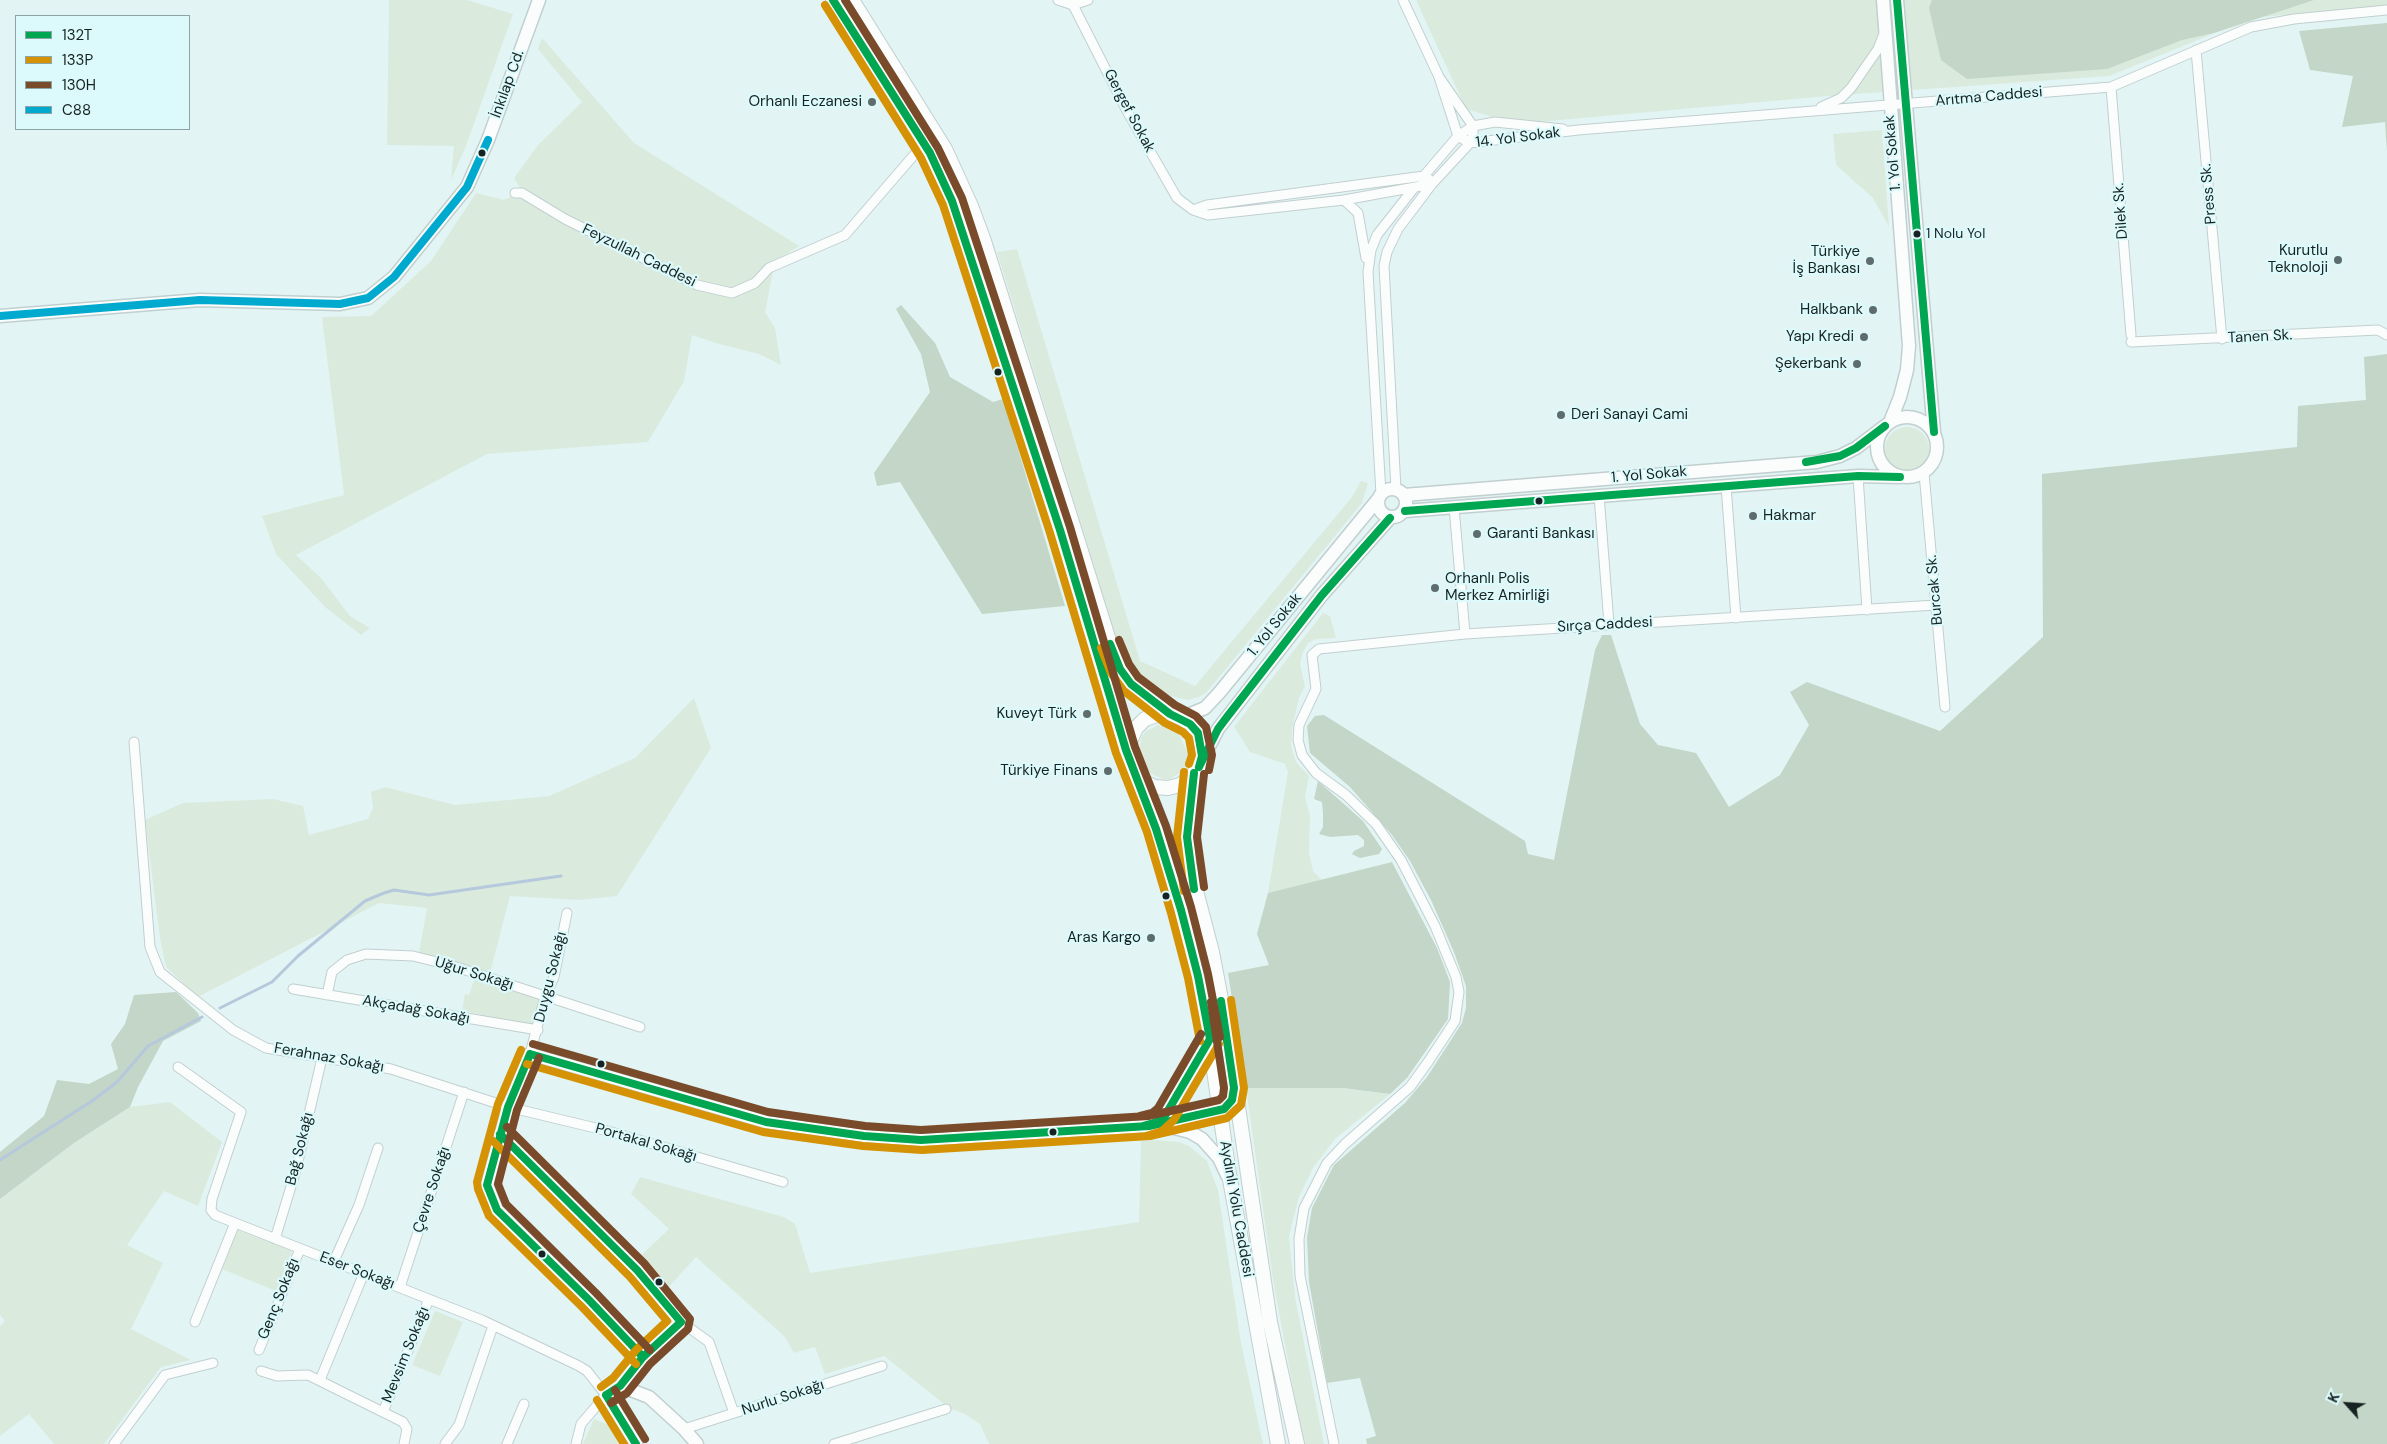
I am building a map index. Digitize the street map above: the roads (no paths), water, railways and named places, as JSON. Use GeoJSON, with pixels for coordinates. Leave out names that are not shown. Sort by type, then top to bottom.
{"type":"FeatureCollection","features":[{"type":"Feature","properties":{"kind":"main road","name":"İnkılap Cd."},"geometry":{"type":"LineString","coordinates":[[0,316],[200,300],[340,304],[368,298],[394,277],[467,187],[488,140],[539,0]]}},
{"type":"Feature","properties":{"kind":"main road"},"geometry":{"type":"LineString","coordinates":[[833,0],[930,152],[952,201],[974,262],[1060,530],[1134,773],[1144,782],[1155,787],[1168,788],[1180,785],[1196,770],[1202,756],[1198,733],[1190,724],[1141,693],[1120,669],[1110,646],[987,250],[970,206],[945,149],[852,0]]}},
{"type":"Feature","properties":{"kind":"main road","name":"1. Yol Sokak"},"geometry":{"type":"LineString","coordinates":[[1883,0],[1909,346],[1903,388],[1888,424],[1878,440],[1879,459],[1892,474],[1900,477]]}},
{"type":"Feature","properties":{"kind":"main road","name":"1. Yol Sokak"},"geometry":{"type":"LineString","coordinates":[[1196,770],[1218,729],[1322,595],[1390,518],[1398,517],[1404,511],[1858,476],[1916,477],[1931,467],[1938,450],[1934,432],[1897,0]]}},
{"type":"Feature","properties":{"kind":"main road","name":"1. Yol Sokak"},"geometry":{"type":"LineString","coordinates":[[1176,716],[1205,708],[1380,496],[1388,489],[1400,492],[1816,462],[1840,456],[1856,448],[1888,424],[1904,417],[1920,419],[1934,432]]}},
{"type":"Feature","properties":{"kind":"main road"},"geometry":{"type":"LineString","coordinates":[[1400,492],[1407,502],[1404,511]]}},
{"type":"Feature","properties":{"kind":"main road"},"geometry":{"type":"LineString","coordinates":[[1380,496],[1380,511],[1390,518]]}},
{"type":"Feature","properties":{"kind":"main road"},"geometry":{"type":"LineString","coordinates":[[1309,583],[1322,595]]}},
{"type":"Feature","properties":{"kind":"main road"},"geometry":{"type":"LineString","coordinates":[[1126,750],[1136,728],[1146,719],[1157,715],[1176,716]]}},
{"type":"Feature","properties":{"kind":"main road","name":"Aydınlı Yolu Caddesi"},"geometry":{"type":"LineString","coordinates":[[1196,770],[1187,836],[1189,864],[1212,952],[1270,1322],[1297,1444]]}},
{"type":"Feature","properties":{"kind":"main road","name":"Aydınlı Yolu Caddesi"},"geometry":{"type":"LineString","coordinates":[[1134,773],[1156,830],[1181,910],[1198,976],[1210,1039],[1230,1183],[1278,1444]]}},
{"type":"Feature","properties":{"kind":"main road"},"geometry":{"type":"LineString","coordinates":[[1149,1126],[1166,1114],[1210,1039]]}},
{"type":"Feature","properties":{"kind":"main road"},"geometry":{"type":"LineString","coordinates":[[530,1054],[766,1122],[864,1136],[920,1140],[1163,1125],[1181,1129],[1202,1139],[1219,1158],[1230,1183]]}},
{"type":"Feature","properties":{"kind":"main road","name":"Duygu Sokağı"},"geometry":{"type":"LineString","coordinates":[[530,1054],[508,1107],[487,1185],[497,1210],[589,1300],[643,1357]]}},
{"type":"Feature","properties":{"kind":"main road"},"geometry":{"type":"LineString","coordinates":[[1149,1126],[1220,1110],[1229,1105],[1234,1088]]}},
{"type":"Feature","properties":{"kind":"main road"},"geometry":{"type":"LineString","coordinates":[[1180,1092],[1179,1098],[1183,1109],[1193,1114],[1203,1114]]}},
{"type":"Feature","properties":{"kind":"main road"},"geometry":{"type":"LineString","coordinates":[[500,1134],[637,1270],[681,1322],[643,1357],[620,1386],[606,1395]]}},
{"type":"Feature","properties":{"kind":"main road"},"geometry":{"type":"LineString","coordinates":[[620,1386],[649,1397],[684,1429],[697,1444]]}},
{"type":"Feature","properties":{"kind":"main road","name":"Eser Sokağı"},"geometry":{"type":"LineString","coordinates":[[606,1395],[636,1444]]}},
{"type":"Feature","properties":{"kind":"street"},"geometry":{"type":"LineString","coordinates":[[1058,0],[1073,5],[1088,0]]}},
{"type":"Feature","properties":{"kind":"street"},"geometry":{"type":"LineString","coordinates":[[1403,0],[1439,77],[1458,136],[1470,143],[1473,136],[1473,126],[1439,77]]}},
{"type":"Feature","properties":{"kind":"street","name":"Gergef Sokak"},"geometry":{"type":"LineString","coordinates":[[1073,5],[1127,111],[1177,198],[1193,210]]}},
{"type":"Feature","properties":{"kind":"street","name":"Arıtma Caddesi"},"geometry":{"type":"LineString","coordinates":[[1578,130],[2111,87],[2251,27],[2294,19],[2387,10]]}},
{"type":"Feature","properties":{"kind":"street"},"geometry":{"type":"LineString","coordinates":[[1802,112],[1829,105],[1851,88],[1878,49],[1886,30]]}},
{"type":"Feature","properties":{"kind":"street","name":"Press Sk."},"geometry":{"type":"LineString","coordinates":[[2196,50],[2222,339]]}},
{"type":"Feature","properties":{"kind":"street","name":"Dilek Sk."},"geometry":{"type":"LineString","coordinates":[[2111,87],[2131,338]]}},
{"type":"Feature","properties":{"kind":"street","name":"14. Yol Sokak"},"geometry":{"type":"LineString","coordinates":[[1380,496],[1368,272],[1371,250],[1376,235],[1458,136],[1473,126],[1495,122],[1578,130]]}},
{"type":"Feature","properties":{"kind":"street","name":"14. Yol Sokak"},"geometry":{"type":"LineString","coordinates":[[1400,492],[1384,266],[1391,240],[1432,184],[1470,143],[1578,130]]}},
{"type":"Feature","properties":{"kind":"street","name":"Feyzullah Caddesi"},"geometry":{"type":"LineString","coordinates":[[515,193],[522,193],[565,219],[697,285],[732,293],[755,283],[769,268],[845,235],[914,155],[930,152]]}},
{"type":"Feature","properties":{"kind":"street"},"geometry":{"type":"LineString","coordinates":[[1424,176],[1432,184],[1413,189],[1344,200],[1208,215],[1193,210],[1208,205],[1424,176]]}},
{"type":"Feature","properties":{"kind":"street"},"geometry":{"type":"LineString","coordinates":[[1344,200],[1354,208],[1361,222],[1368,272]]}},
{"type":"Feature","properties":{"kind":"street","name":"Tanen Sk."},"geometry":{"type":"LineString","coordinates":[[2131,338],[2222,339],[2378,330],[2387,335]]}},
{"type":"Feature","properties":{"kind":"street","name":"Burcak Sk."},"geometry":{"type":"LineString","coordinates":[[1924,473],[1945,707]]}},
{"type":"Feature","properties":{"kind":"street"},"geometry":{"type":"LineString","coordinates":[[1858,476],[1868,610]]}},
{"type":"Feature","properties":{"kind":"street"},"geometry":{"type":"LineString","coordinates":[[1726,486],[1736,618]]}},
{"type":"Feature","properties":{"kind":"street"},"geometry":{"type":"LineString","coordinates":[[1599,495],[1609,624]]}},
{"type":"Feature","properties":{"kind":"street"},"geometry":{"type":"LineString","coordinates":[[1454,507],[1464,634]]}},
{"type":"Feature","properties":{"kind":"street","name":"Sırça Caddesi"},"geometry":{"type":"LineString","coordinates":[[1334,1444],[1300,1276],[1299,1239],[1304,1208],[1327,1163],[1345,1144],[1410,1087],[1428,1062],[1455,1021],[1459,992],[1456,977],[1435,926],[1401,860],[1376,824],[1346,795],[1316,773],[1302,755],[1298,740],[1299,725],[1316,689],[1312,655],[1319,649],[1464,634],[1936,605]]}},
{"type":"Feature","properties":{"kind":"street","name":"Ferahnaz Sokağı"},"geometry":{"type":"LineString","coordinates":[[134,742],[150,947],[160,972],[233,1030],[266,1048],[391,1069],[508,1107]]}},
{"type":"Feature","properties":{"kind":"street","name":"Duygu Sokağı"},"geometry":{"type":"LineString","coordinates":[[530,1054],[546,997],[554,977],[567,913]]}},
{"type":"Feature","properties":{"kind":"street","name":"Uğur Sokağı"},"geometry":{"type":"LineString","coordinates":[[327,995],[332,972],[347,960],[366,954],[413,956],[453,966],[640,1027]]}},
{"type":"Feature","properties":{"kind":"street","name":"Akçadağ Sokağı"},"geometry":{"type":"LineString","coordinates":[[294,989],[538,1030]]}},
{"type":"Feature","properties":{"kind":"street","name":"Bağ Sokağı"},"geometry":{"type":"LineString","coordinates":[[275,1239],[296,1170],[322,1058]]}},
{"type":"Feature","properties":{"kind":"street","name":"Eser Sokağı"},"geometry":{"type":"LineString","coordinates":[[178,1067],[241,1112],[216,1183],[211,1210],[215,1215],[400,1287],[493,1326],[579,1366],[587,1371],[606,1395]]}},
{"type":"Feature","properties":{"kind":"street","name":"Çevre Sokağı"},"geometry":{"type":"LineString","coordinates":[[400,1287],[464,1092]]}},
{"type":"Feature","properties":{"kind":"street","name":"Portakal Sokağı"},"geometry":{"type":"LineString","coordinates":[[508,1107],[608,1131],[783,1182]]}},
{"type":"Feature","properties":{"kind":"street"},"geometry":{"type":"LineString","coordinates":[[334,1262],[359,1205],[378,1148]]}},
{"type":"Feature","properties":{"kind":"street"},"geometry":{"type":"LineString","coordinates":[[195,1322],[235,1223]]}},
{"type":"Feature","properties":{"kind":"street","name":"Genç Sokağı"},"geometry":{"type":"LineString","coordinates":[[259,1350],[300,1248]]}},
{"type":"Feature","properties":{"kind":"street"},"geometry":{"type":"LineString","coordinates":[[320,1380],[364,1273]]}},
{"type":"Feature","properties":{"kind":"street","name":"Mevsim Sokağı"},"geometry":{"type":"LineString","coordinates":[[383,1412],[429,1299]]}},
{"type":"Feature","properties":{"kind":"street"},"geometry":{"type":"LineString","coordinates":[[681,1322],[709,1342],[734,1413]]}},
{"type":"Feature","properties":{"kind":"street"},"geometry":{"type":"LineString","coordinates":[[445,1444],[459,1425],[493,1326]]}},
{"type":"Feature","properties":{"kind":"street"},"geometry":{"type":"LineString","coordinates":[[114,1444],[164,1375],[213,1363]]}},
{"type":"Feature","properties":{"kind":"street","name":"Nurlu Sokağı"},"geometry":{"type":"LineString","coordinates":[[684,1429],[882,1366]]}},
{"type":"Feature","properties":{"kind":"street"},"geometry":{"type":"LineString","coordinates":[[261,1371],[277,1376],[308,1376],[320,1380],[383,1412],[406,1425],[407,1437],[404,1444]]}},
{"type":"Feature","properties":{"kind":"street"},"geometry":{"type":"LineString","coordinates":[[576,1444],[581,1424],[606,1395]]}},
{"type":"Feature","properties":{"kind":"street"},"geometry":{"type":"LineString","coordinates":[[507,1444],[524,1404]]}},
{"type":"Feature","properties":{"kind":"street"},"geometry":{"type":"LineString","coordinates":[[834,1444],[946,1409]]}},
{"type":"Feature","properties":{"kind":"waterway"},"geometry":{"type":"LineString","coordinates":[[220,1008],[272,982],[298,956],[365,901],[384,893],[394,890],[429,895],[561,876]]}},
{"type":"Feature","properties":{"kind":"waterway"},"geometry":{"type":"LineString","coordinates":[[0,1160],[92,1101],[117,1082],[148,1046],[202,1017]]}},
{"type":"Feature","properties":{"kind":"place","name":"Orhanlı Eczanesi"},"geometry":{"type":"Point","coordinates":[872,102]}},
{"type":"Feature","properties":{"kind":"place","name":"1 Nolu Yol"},"geometry":{"type":"Point","coordinates":[1917,234]}},
{"type":"Feature","properties":{"kind":"place","name":"Kurutlu Teknoloji"},"geometry":{"type":"Point","coordinates":[2338,260]}},
{"type":"Feature","properties":{"kind":"place","name":"Türkiye İş Bankası"},"geometry":{"type":"Point","coordinates":[1870,261]}},
{"type":"Feature","properties":{"kind":"place","name":"Halkbank"},"geometry":{"type":"Point","coordinates":[1873,310]}},
{"type":"Feature","properties":{"kind":"place","name":"Yapı Kredi"},"geometry":{"type":"Point","coordinates":[1864,337]}},
{"type":"Feature","properties":{"kind":"place","name":"Şekerbank"},"geometry":{"type":"Point","coordinates":[1857,364]}},
{"type":"Feature","properties":{"kind":"place","name":"Deri Sanayi Cami"},"geometry":{"type":"Point","coordinates":[1561,415]}},
{"type":"Feature","properties":{"kind":"place","name":"Hakmar"},"geometry":{"type":"Point","coordinates":[1753,516]}},
{"type":"Feature","properties":{"kind":"place","name":"Garanti Bankası"},"geometry":{"type":"Point","coordinates":[1477,534]}},
{"type":"Feature","properties":{"kind":"place","name":"Orhanlı Polis Merkez Amirliği"},"geometry":{"type":"Point","coordinates":[1435,588]}},
{"type":"Feature","properties":{"kind":"place","name":"Kuveyt Türk"},"geometry":{"type":"Point","coordinates":[1087,714]}},
{"type":"Feature","properties":{"kind":"place","name":"Türkiye Finans"},"geometry":{"type":"Point","coordinates":[1108,771]}},
{"type":"Feature","properties":{"kind":"place","name":"Aras Kargo"},"geometry":{"type":"Point","coordinates":[1151,938]}}]}
